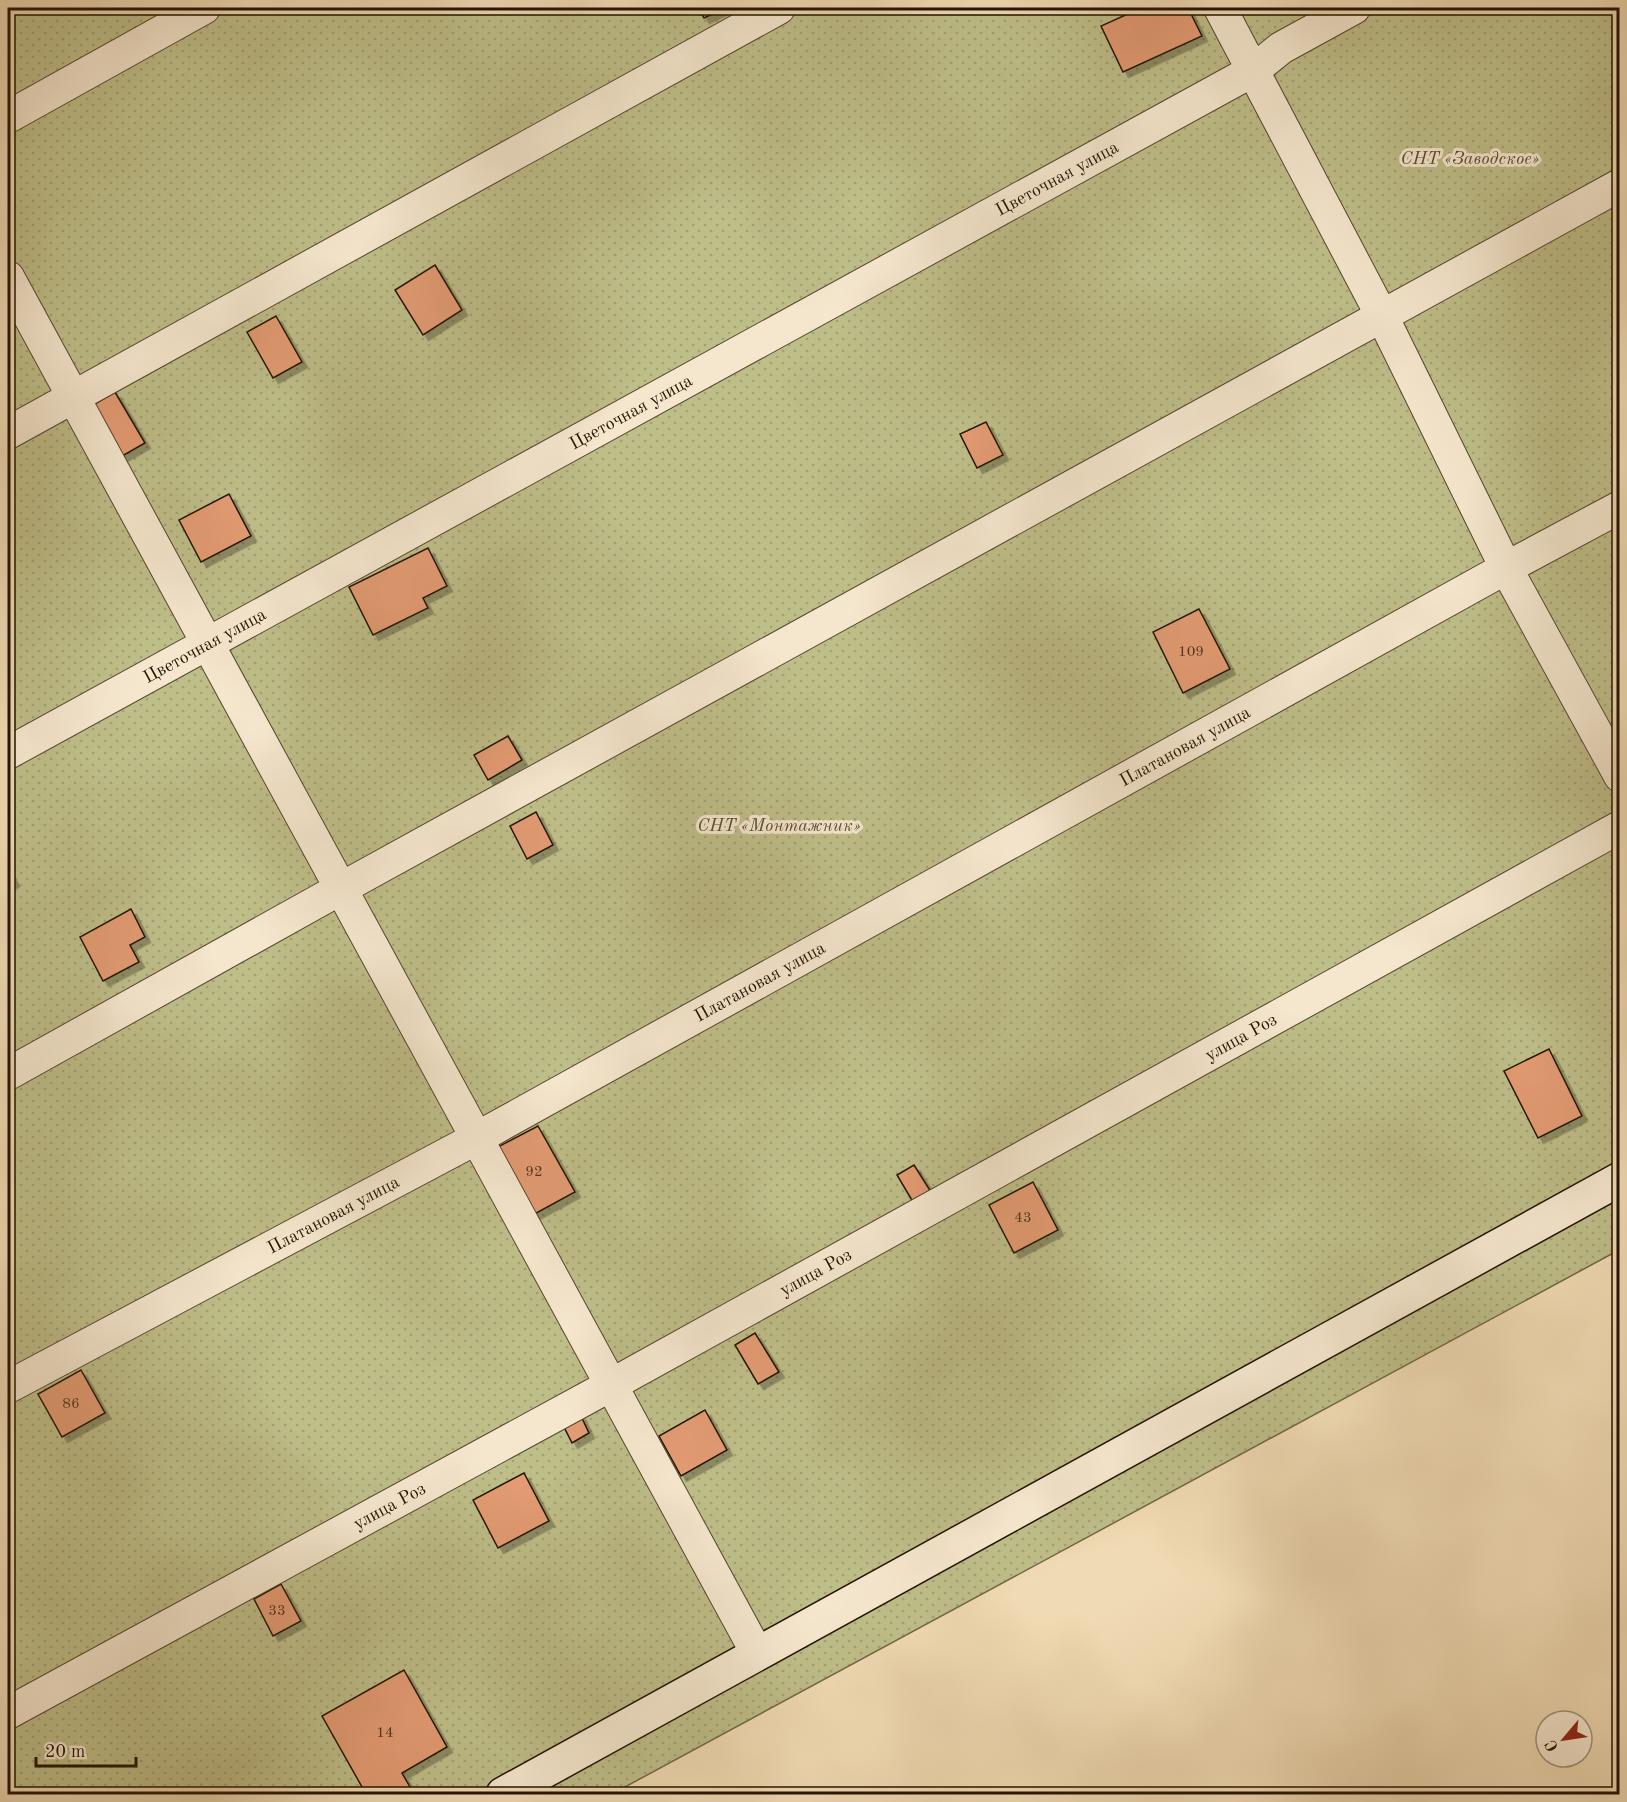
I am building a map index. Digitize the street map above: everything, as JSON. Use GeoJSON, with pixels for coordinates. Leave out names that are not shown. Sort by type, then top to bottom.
{"type":"FeatureCollection","features":[{"type":"Feature","properties":{"kind":"street"},"geometry":{"type":"LineString","coordinates":[[8,117],[204,8]]}},
{"type":"Feature","properties":{"kind":"street"},"geometry":{"type":"LineString","coordinates":[[8,433],[779,8]]}},
{"type":"Feature","properties":{"kind":"street"},"geometry":{"type":"LineString","coordinates":[[1220,8],[1382,316],[1517,563],[1620,776]]}},
{"type":"Feature","properties":{"kind":"street","name":"Цветочная улица"},"geometry":{"type":"LineString","coordinates":[[8,753],[1254,70],[1281,48],[1354,8]]}},
{"type":"Feature","properties":{"kind":"street"},"geometry":{"type":"LineString","coordinates":[[8,1074],[1620,185]]}},
{"type":"Feature","properties":{"kind":"street"},"geometry":{"type":"LineString","coordinates":[[8,277],[757,1653]]}},
{"type":"Feature","properties":{"kind":"street","name":"Платановая улица"},"geometry":{"type":"LineString","coordinates":[[8,1387],[477,1138],[1620,507]]}},
{"type":"Feature","properties":{"kind":"street","name":"улица Роз"},"geometry":{"type":"LineString","coordinates":[[8,1713],[611,1384],[1620,827]]}},
{"type":"Feature","properties":{"kind":"street"},"geometry":{"type":"LineString","coordinates":[[503,1794],[1620,1179]]}},
{"type":"Feature","properties":{"kind":"green space","name":"СНТ «Монтажник»"},"geometry":{"type":"Polygon","coordinates":[[[8,8],[1619,8],[1619,1250],[612,1794],[8,1794],[8,8]]]}},
{"type":"Feature","properties":{"kind":"building"},"geometry":{"type":"Polygon","coordinates":[[[698,8],[725,8],[704,18],[698,8]]]}},
{"type":"Feature","properties":{"kind":"building"},"geometry":{"type":"Polygon","coordinates":[[[1141,8],[1188,8],[1202,36],[1123,72],[1101,26],[1141,8]]]}},
{"type":"Feature","properties":{"kind":"building"},"geometry":{"type":"Polygon","coordinates":[[[435,265],[462,310],[423,335],[395,290],[435,265]]]}},
{"type":"Feature","properties":{"kind":"building"},"geometry":{"type":"Polygon","coordinates":[[[276,316],[302,362],[273,378],[247,332],[276,316]]]}},
{"type":"Feature","properties":{"kind":"building"},"geometry":{"type":"Polygon","coordinates":[[[115,392],[145,443],[117,459],[88,408],[115,392]]]}},
{"type":"Feature","properties":{"kind":"building"},"geometry":{"type":"Polygon","coordinates":[[[986,422],[1003,455],[977,468],[960,434],[986,422]]]}},
{"type":"Feature","properties":{"kind":"building"},"geometry":{"type":"Polygon","coordinates":[[[229,494],[251,536],[201,562],[179,520],[229,494]]]}},
{"type":"Feature","properties":{"kind":"building"},"geometry":{"type":"Polygon","coordinates":[[[428,548],[447,586],[423,598],[428,608],[373,635],[349,587],[428,548]]]}},
{"type":"Feature","properties":{"kind":"building"},"geometry":{"type":"Polygon","coordinates":[[[1199,609],[1230,669],[1183,693],[1153,632],[1199,609]]]}},
{"type":"Feature","properties":{"kind":"building"},"geometry":{"type":"Polygon","coordinates":[[[508,736],[522,760],[488,780],[474,755],[508,736]]]}},
{"type":"Feature","properties":{"kind":"building"},"geometry":{"type":"Polygon","coordinates":[[[536,812],[553,845],[527,859],[510,826],[536,812]]]}},
{"type":"Feature","properties":{"kind":"building"},"geometry":{"type":"Polygon","coordinates":[[[8,869],[14,881],[8,885],[8,869]]]}},
{"type":"Feature","properties":{"kind":"building"},"geometry":{"type":"Polygon","coordinates":[[[131,909],[145,937],[130,945],[139,962],[103,981],[80,937],[131,909]]]}},
{"type":"Feature","properties":{"kind":"building"},"geometry":{"type":"Polygon","coordinates":[[[1549,1049],[1582,1116],[1538,1138],[1504,1071],[1549,1049]]]}},
{"type":"Feature","properties":{"kind":"building"},"geometry":{"type":"Polygon","coordinates":[[[538,1126],[575,1192],[529,1217],[492,1150],[538,1126]]]}},
{"type":"Feature","properties":{"kind":"building"},"geometry":{"type":"Polygon","coordinates":[[[914,1165],[931,1192],[913,1202],[897,1175],[914,1165]]]}},
{"type":"Feature","properties":{"kind":"building"},"geometry":{"type":"Polygon","coordinates":[[[1033,1182],[1058,1230],[1014,1253],[989,1205],[1033,1182]]]}},
{"type":"Feature","properties":{"kind":"building"},"geometry":{"type":"Polygon","coordinates":[[[755,1333],[779,1372],[758,1384],[735,1345],[755,1333]]]}},
{"type":"Feature","properties":{"kind":"building"},"geometry":{"type":"Polygon","coordinates":[[[81,1370],[105,1413],[62,1437],[38,1394],[81,1370]]]}},
{"type":"Feature","properties":{"kind":"building"},"geometry":{"type":"Polygon","coordinates":[[[705,1410],[727,1450],[681,1476],[659,1436],[705,1410]]]}},
{"type":"Feature","properties":{"kind":"building"},"geometry":{"type":"Polygon","coordinates":[[[580,1414],[589,1433],[572,1443],[562,1423],[580,1414]]]}},
{"type":"Feature","properties":{"kind":"building"},"geometry":{"type":"Polygon","coordinates":[[[524,1473],[549,1521],[498,1548],[473,1500],[524,1473]]]}},
{"type":"Feature","properties":{"kind":"building"},"geometry":{"type":"Polygon","coordinates":[[[281,1584],[301,1621],[273,1636],[254,1599],[281,1584]]]}},
{"type":"Feature","properties":{"kind":"building"},"geometry":{"type":"Polygon","coordinates":[[[404,1670],[447,1747],[402,1773],[414,1794],[366,1794],[322,1716],[404,1670]]]}},
{"type":"Feature","properties":{"kind":"park label","name":"СНТ «Заводское»"},"geometry":{"type":"Point","coordinates":[1470,158]}}]}
